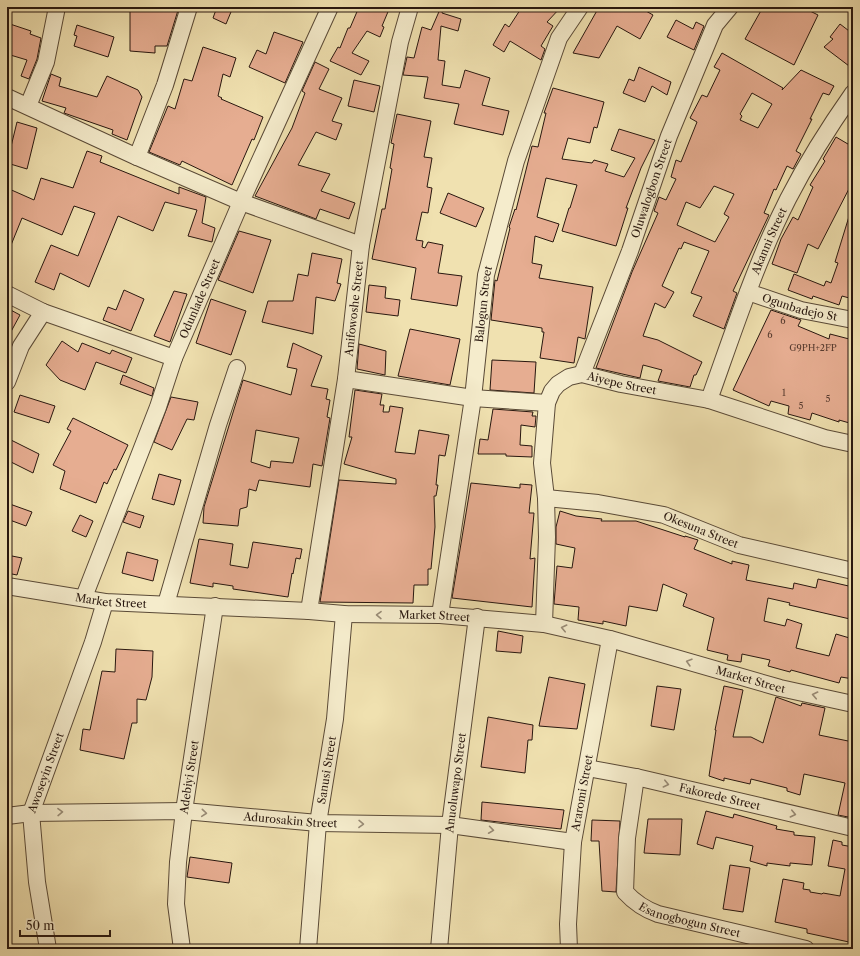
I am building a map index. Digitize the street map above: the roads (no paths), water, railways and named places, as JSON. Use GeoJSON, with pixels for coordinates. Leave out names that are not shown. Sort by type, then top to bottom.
{"type":"FeatureCollection","features":[{"type":"Feature","properties":{"kind":"street"},"geometry":{"type":"LineString","coordinates":[[28,106],[46,62],[57,7]]}},
{"type":"Feature","properties":{"kind":"street"},"geometry":{"type":"LineString","coordinates":[[137,157],[165,85],[189,7]]}},
{"type":"Feature","properties":{"kind":"street","name":"Odunlade Street"},"geometry":{"type":"LineString","coordinates":[[84,597],[158,407],[174,358],[241,202],[330,7]]}},
{"type":"Feature","properties":{"kind":"street","name":"Anifowoshe Street"},"geometry":{"type":"LineString","coordinates":[[309,611],[346,379],[361,245],[400,42],[410,7]]}},
{"type":"Feature","properties":{"kind":"street","name":"Balogun Street"},"geometry":{"type":"LineString","coordinates":[[440,615],[473,398],[486,274],[516,161],[559,38],[580,7]]}},
{"type":"Feature","properties":{"kind":"street","name":"Oluwalogbon Street"},"geometry":{"type":"LineString","coordinates":[[582,374],[630,251],[668,136],[715,25],[730,7]]}},
{"type":"Feature","properties":{"kind":"street","name":"Akanni Street"},"geometry":{"type":"LineString","coordinates":[[709,400],[748,292],[788,200],[823,136],[853,93]]}},
{"type":"Feature","properties":{"kind":"street"},"geometry":{"type":"LineString","coordinates":[[7,97],[137,157],[241,202],[361,245]]}},
{"type":"Feature","properties":{"kind":"street","name":"Ogunbadejo St"},"geometry":{"type":"LineString","coordinates":[[748,292],[802,310],[853,320]]}},
{"type":"Feature","properties":{"kind":"street"},"geometry":{"type":"LineString","coordinates":[[7,294],[43,312],[174,358]]}},
{"type":"Feature","properties":{"kind":"street"},"geometry":{"type":"LineString","coordinates":[[7,382],[21,346],[43,312]]}},
{"type":"Feature","properties":{"kind":"street"},"geometry":{"type":"LineString","coordinates":[[166,604],[218,424],[237,368]]}},
{"type":"Feature","properties":{"kind":"street","name":"Aiyepe Street"},"geometry":{"type":"LineString","coordinates":[[544,624],[546,498],[542,464],[547,403],[552,391],[558,384],[569,377],[582,374],[620,384],[709,400],[825,438],[853,444]]}},
{"type":"Feature","properties":{"kind":"street"},"geometry":{"type":"LineString","coordinates":[[346,379],[473,398],[547,403]]}},
{"type":"Feature","properties":{"kind":"street","name":"Okesuna Street"},"geometry":{"type":"LineString","coordinates":[[546,498],[598,503],[664,516],[739,545],[853,571]]}},
{"type":"Feature","properties":{"kind":"street","name":"Market Street"},"geometry":{"type":"LineString","coordinates":[[7,586],[84,597],[105,602],[215,606],[344,614],[440,615],[544,624],[610,639],[780,688],[853,704]]}},
{"type":"Feature","properties":{"kind":"street","name":"Awoseyin Street"},"geometry":{"type":"LineString","coordinates":[[48,949],[37,882],[31,813],[93,642],[105,602]]}},
{"type":"Feature","properties":{"kind":"street","name":"Adebiyi Street"},"geometry":{"type":"LineString","coordinates":[[182,949],[176,904],[184,811],[215,606]]}},
{"type":"Feature","properties":{"kind":"street","name":"Sanusi Street"},"geometry":{"type":"LineString","coordinates":[[308,949],[318,823],[335,719],[344,614]]}},
{"type":"Feature","properties":{"kind":"street","name":"Anuoluwapo Street"},"geometry":{"type":"LineString","coordinates":[[439,949],[450,825],[477,617]]}},
{"type":"Feature","properties":{"kind":"street","name":"Araromi Street"},"geometry":{"type":"LineString","coordinates":[[569,949],[568,924],[573,842],[610,639]]}},
{"type":"Feature","properties":{"kind":"street","name":"Fakorede Street"},"geometry":{"type":"LineString","coordinates":[[587,768],[636,777],[853,828]]}},
{"type":"Feature","properties":{"kind":"street","name":"Esanogbogun Street"},"geometry":{"type":"LineString","coordinates":[[636,777],[626,838],[624,892],[642,908],[658,914],[806,949]]}},
{"type":"Feature","properties":{"kind":"street","name":"Adurosakin Street"},"geometry":{"type":"LineString","coordinates":[[7,816],[31,813],[184,811],[318,823],[450,825],[573,842]]}}]}
